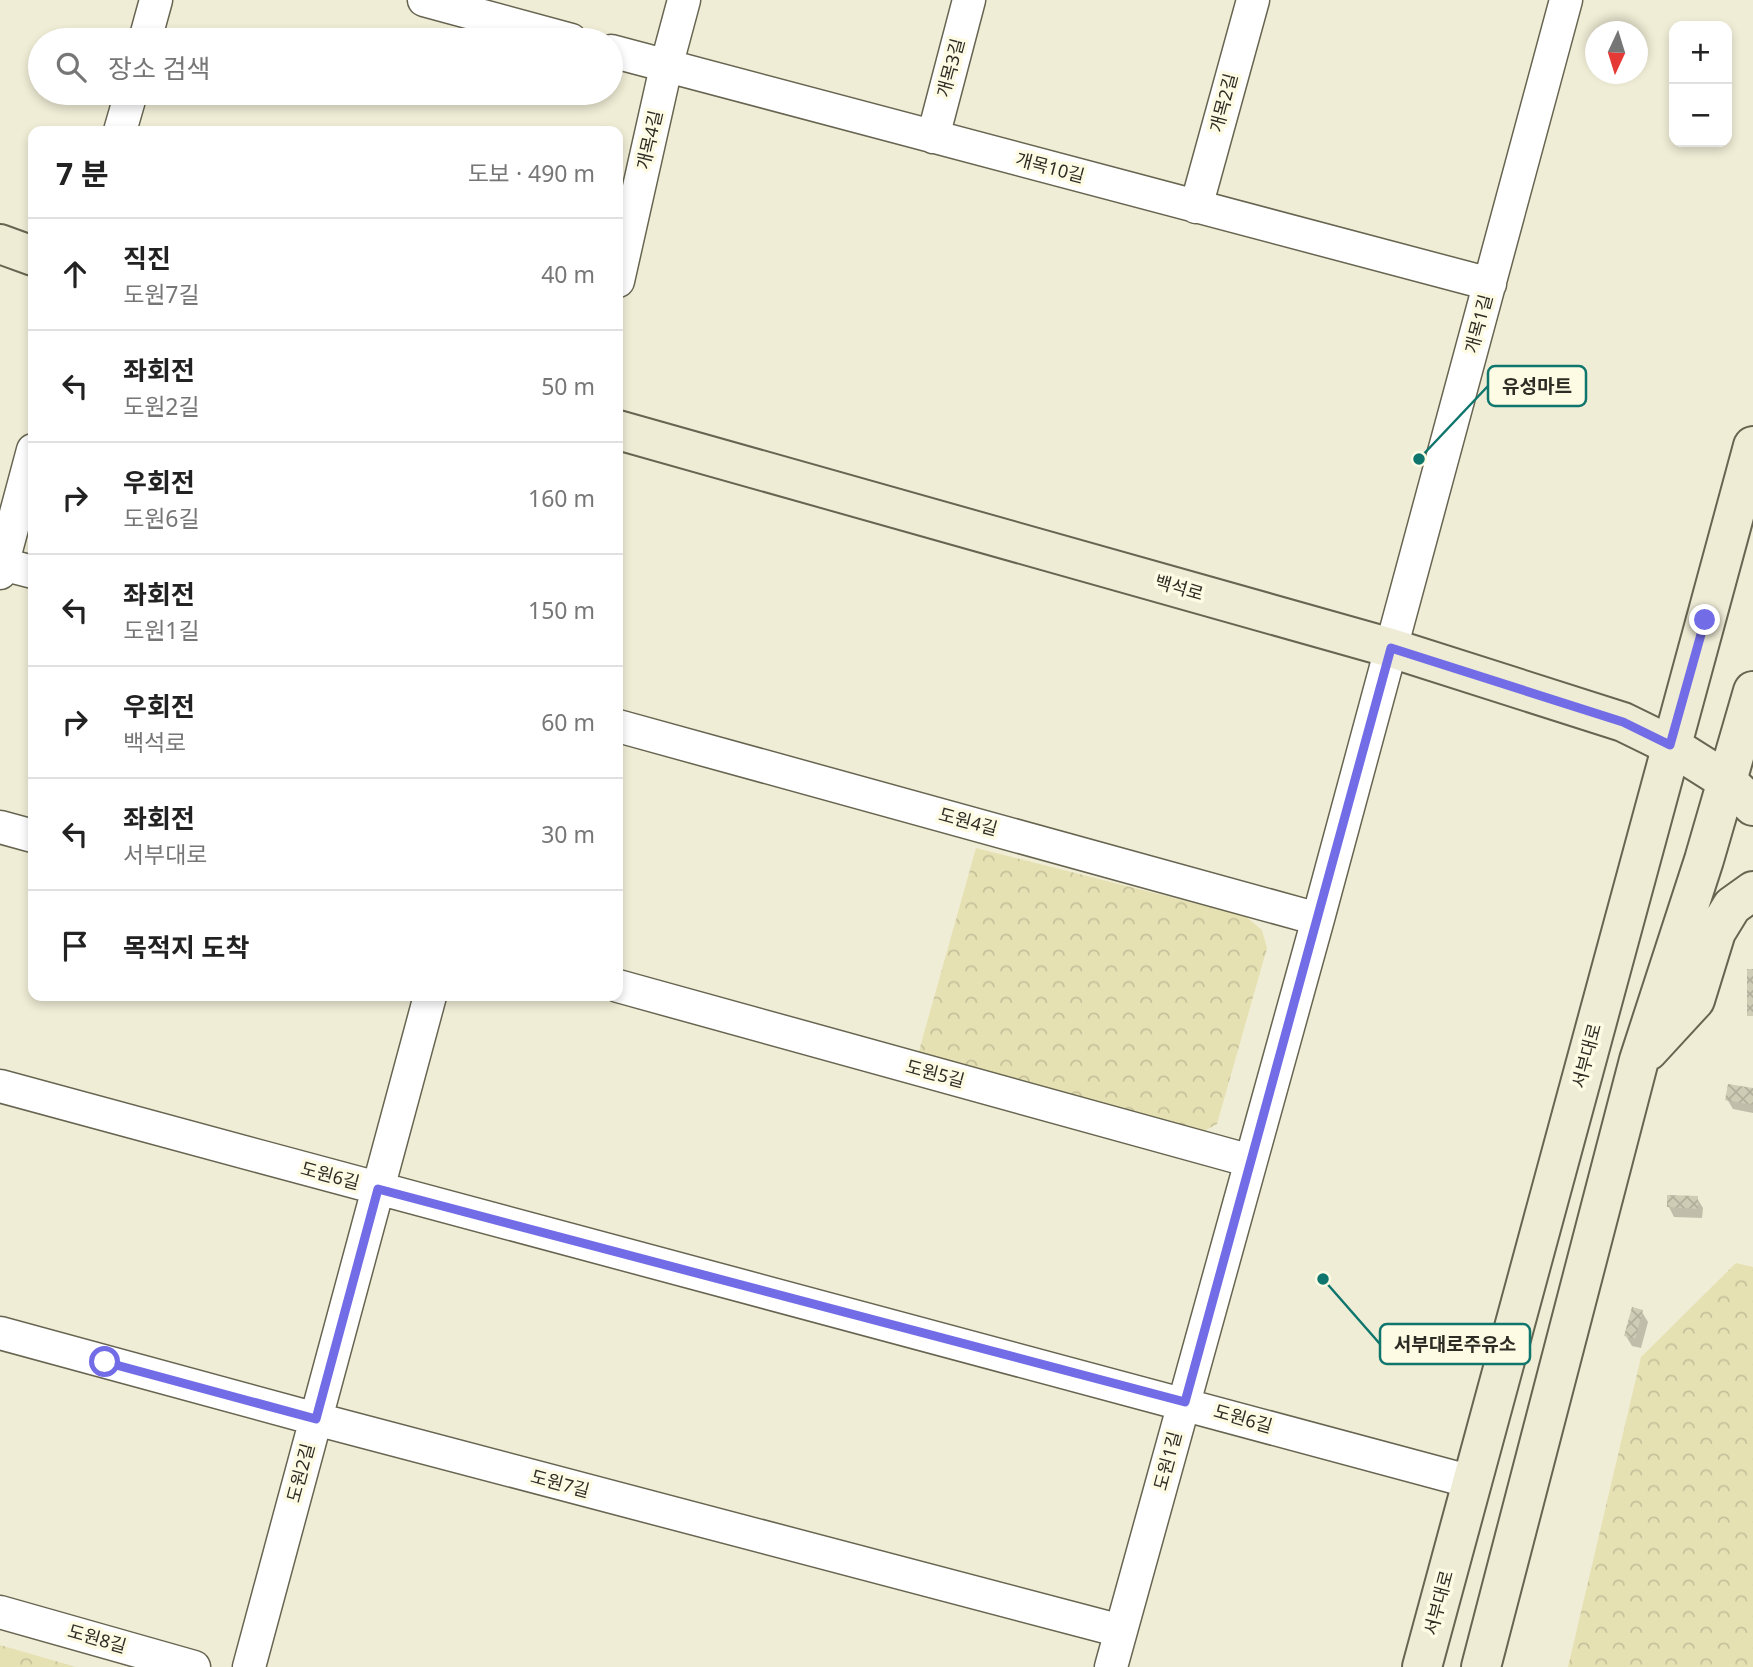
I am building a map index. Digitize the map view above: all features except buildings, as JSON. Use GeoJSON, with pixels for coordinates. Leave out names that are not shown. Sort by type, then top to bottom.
{"type":"FeatureCollection","features":[{"type":"Feature","properties":{"kind":"main road"},"geometry":{"type":"LineString","coordinates":[[0,244],[28,254]]}},
{"type":"Feature","properties":{"kind":"main road","name":"백석로"},"geometry":{"type":"LineString","coordinates":[[623,431],[1391,648],[1623,722],[1670,745],[1744,792]]}},
{"type":"Feature","properties":{"kind":"main road","name":"서부대로"},"geometry":{"type":"LineString","coordinates":[[1422,1667],[1753,446]]}},
{"type":"Feature","properties":{"kind":"main road"},"geometry":{"type":"LineString","coordinates":[[1481,1667],[1639,1060],[1704,860],[1744,792],[1753,691]]}},
{"type":"Feature","properties":{"kind":"main road"},"geometry":{"type":"LineString","coordinates":[[1639,1060],[1695,1000],[1716,932],[1732,906],[1753,891]]}},
{"type":"Feature","properties":{"kind":"street"},"geometry":{"type":"LineString","coordinates":[[148,28],[156,0]]}},
{"type":"Feature","properties":{"kind":"street"},"geometry":{"type":"LineString","coordinates":[[424,0],[527,28]]}},
{"type":"Feature","properties":{"kind":"street","name":"개목4길"},"geometry":{"type":"LineString","coordinates":[[623,259],[666,66],[684,0]]}},
{"type":"Feature","properties":{"kind":"street","name":"개목3길"},"geometry":{"type":"LineString","coordinates":[[933,137],[969,0]]}},
{"type":"Feature","properties":{"kind":"street","name":"개목2길"},"geometry":{"type":"LineString","coordinates":[[1196,207],[1253,0]]}},
{"type":"Feature","properties":{"kind":"street","name":"개목1길"},"geometry":{"type":"LineString","coordinates":[[1391,648],[1566,0]]}},
{"type":"Feature","properties":{"kind":"street","name":"개목10길"},"geometry":{"type":"LineString","coordinates":[[623,54],[1490,284]]}},
{"type":"Feature","properties":{"kind":"street"},"geometry":{"type":"LineString","coordinates":[[121,126],[128,105]]}},
{"type":"Feature","properties":{"kind":"street"},"geometry":{"type":"LineString","coordinates":[[28,469],[1,569],[28,572]]}},
{"type":"Feature","properties":{"kind":"street","name":"도원1길"},"geometry":{"type":"LineString","coordinates":[[1111,1667],[1391,648]]}},
{"type":"Feature","properties":{"kind":"street","name":"도원4길"},"geometry":{"type":"LineString","coordinates":[[623,727],[1318,919]]}},
{"type":"Feature","properties":{"kind":"street"},"geometry":{"type":"LineString","coordinates":[[0,827],[28,834]]}},
{"type":"Feature","properties":{"kind":"street","name":"도원5길"},"geometry":{"type":"LineString","coordinates":[[623,987],[1251,1161]]}},
{"type":"Feature","properties":{"kind":"street","name":"도원2길"},"geometry":{"type":"LineString","coordinates":[[249,1667],[429,1001]]}},
{"type":"Feature","properties":{"kind":"street","name":"도원6길"},"geometry":{"type":"LineString","coordinates":[[0,1086],[378,1189],[1185,1402],[1472,1482]]}},
{"type":"Feature","properties":{"kind":"street","name":"도원7길"},"geometry":{"type":"LineString","coordinates":[[0,1333],[1121,1632]]}},
{"type":"Feature","properties":{"kind":"street","name":"도원8길"},"geometry":{"type":"LineString","coordinates":[[0,1612],[194,1667]]}},
{"type":"Feature","properties":{"kind":"green space"},"geometry":{"type":"Polygon","coordinates":[[[976,848],[1245,916],[1262,930],[1267,948],[1217,1124],[1197,1135],[917,1058],[976,848]]]}},
{"type":"Feature","properties":{"kind":"green space"},"geometry":{"type":"Polygon","coordinates":[[[1736,1263],[1753,1267],[1753,1667],[1568,1667],[1641,1357],[1736,1263]]]}},
{"type":"Feature","properties":{"kind":"green space"},"geometry":{"type":"Polygon","coordinates":[[[0,1645],[76,1667],[0,1667],[0,1645]]]}},
{"type":"Feature","properties":{"kind":"place","name":"유성마트"},"geometry":{"type":"Point","coordinates":[1419,459]}},
{"type":"Feature","properties":{"kind":"place","name":"서부대로주유소"},"geometry":{"type":"Point","coordinates":[1323,1279]}},
{"type":"Feature","properties":{"kind":"route"},"geometry":{"type":"LineString","coordinates":[[105,1362],[316,1419],[378,1189],[1185,1402],[1391,648],[1623,722],[1670,745],[1705,620]]}}]}
